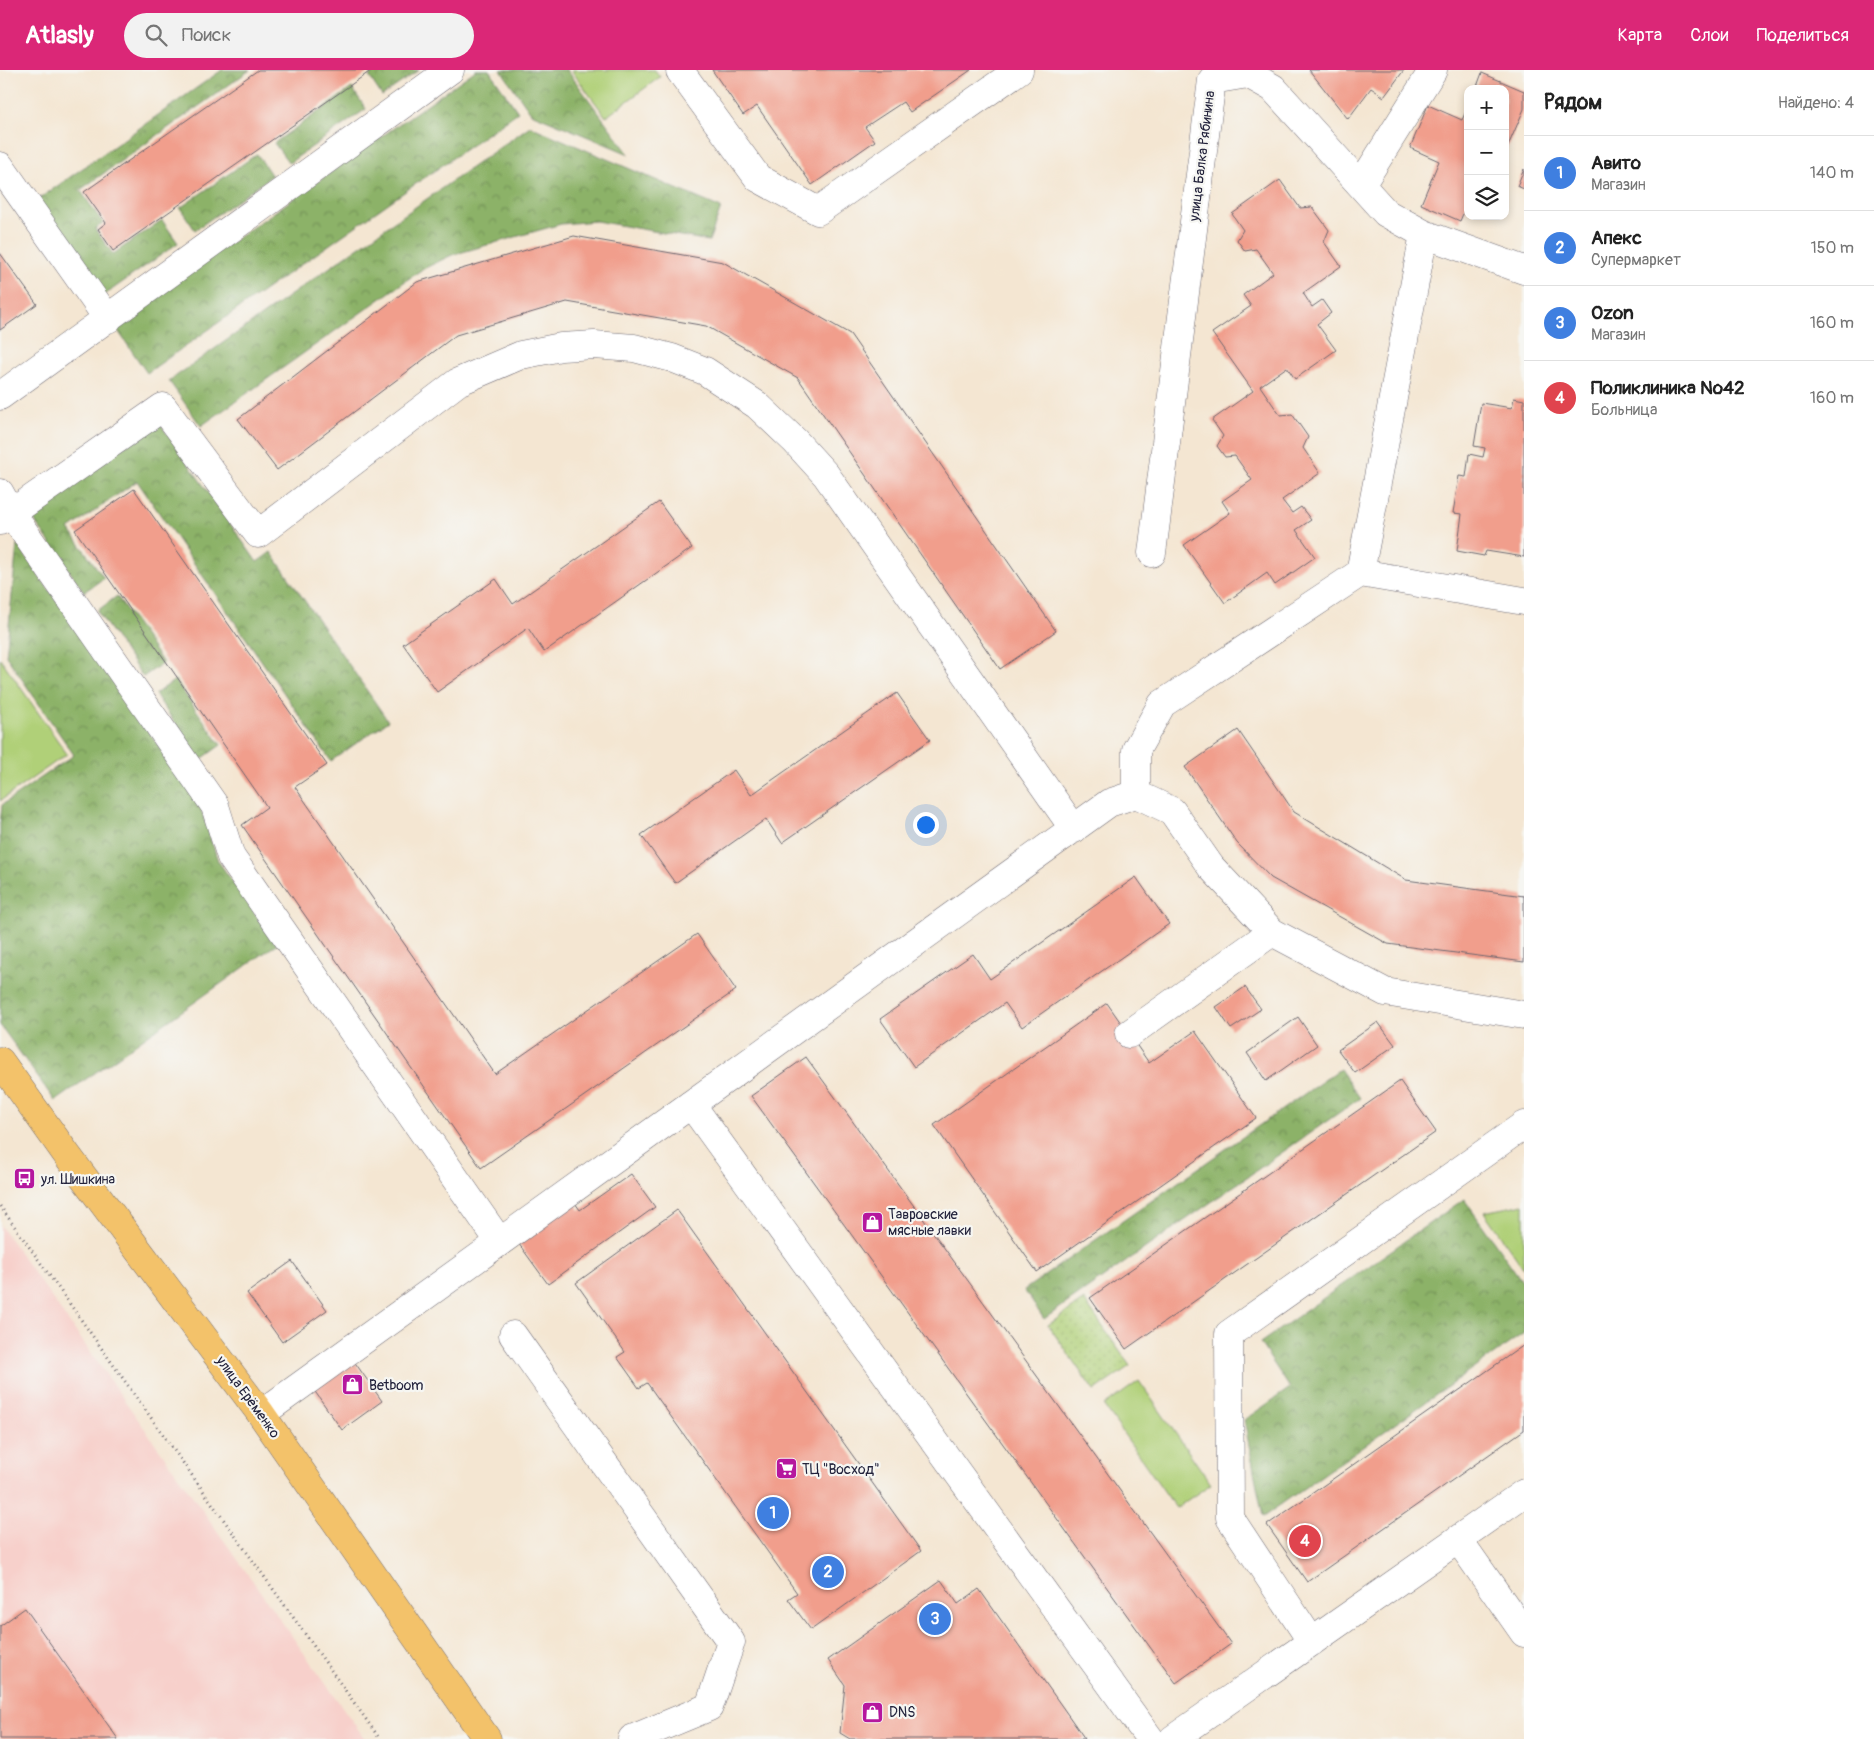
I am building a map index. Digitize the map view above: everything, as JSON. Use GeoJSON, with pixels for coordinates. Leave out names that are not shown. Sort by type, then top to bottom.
{"type":"FeatureCollection","features":[{"type":"Feature","properties":{"kind":"main road","name":"улица Ерёменко"},"geometry":{"type":"LineString","coordinates":[[0,1061],[66,1155],[261,1414],[487,1739]]}},
{"type":"Feature","properties":{"kind":"street"},"geometry":{"type":"LineString","coordinates":[[0,396],[450,70]]}},
{"type":"Feature","properties":{"kind":"street"},"geometry":{"type":"LineString","coordinates":[[680,70],[758,178],[818,211],[1019,70]]}},
{"type":"Feature","properties":{"kind":"street"},"geometry":{"type":"LineString","coordinates":[[1361,185],[1434,70]]}},
{"type":"Feature","properties":{"kind":"street","name":"улица Балка Рябинина"},"geometry":{"type":"LineString","coordinates":[[1152,553],[1212,80],[1248,74],[1273,88],[1386,212],[1424,234],[1524,270]]}},
{"type":"Feature","properties":{"kind":"street"},"geometry":{"type":"LineString","coordinates":[[0,166],[108,319]]}},
{"type":"Feature","properties":{"kind":"street"},"geometry":{"type":"LineString","coordinates":[[1360,573],[1424,234]]}},
{"type":"Feature","properties":{"kind":"street"},"geometry":{"type":"LineString","coordinates":[[499,1241],[231,857],[215,806],[4,509],[163,406],[258,534],[458,382],[521,355],[561,347],[594,345],[634,348],[672,358],[705,372],[757,405],[795,441],[826,475],[1074,829]]}},
{"type":"Feature","properties":{"kind":"street"},"geometry":{"type":"LineString","coordinates":[[1136,794],[1136,750],[1162,704],[1360,573],[1524,601]]}},
{"type":"Feature","properties":{"kind":"street"},"geometry":{"type":"LineString","coordinates":[[261,1414],[1109,803],[1136,794],[1172,811],[1211,867],[1272,932],[1385,992],[1524,1016]]}},
{"type":"Feature","properties":{"kind":"street"},"geometry":{"type":"LineString","coordinates":[[1129,1034],[1272,932]]}},
{"type":"Feature","properties":{"kind":"street"},"geometry":{"type":"LineString","coordinates":[[691,1104],[1150,1739]]}},
{"type":"Feature","properties":{"kind":"street"},"geometry":{"type":"LineString","coordinates":[[1312,1642],[1230,1518],[1229,1334],[1524,1125]]}},
{"type":"Feature","properties":{"kind":"street"},"geometry":{"type":"LineString","coordinates":[[513,1335],[731,1642],[709,1707],[632,1739]]}},
{"type":"Feature","properties":{"kind":"street"},"geometry":{"type":"LineString","coordinates":[[1173,1739],[1524,1493]]}},
{"type":"Feature","properties":{"kind":"street"},"geometry":{"type":"LineString","coordinates":[[1458,1539],[1524,1633]]}},
{"type":"Feature","properties":{"kind":"path"},"geometry":{"type":"LineString","coordinates":[[0,1206],[380,1739]]}},
{"type":"Feature","properties":{"kind":"shaded area"},"geometry":{"type":"Polygon","coordinates":[[[0,1225],[365,1739],[0,1739],[0,1225]]]}},
{"type":"Feature","properties":{"kind":"green space"},"geometry":{"type":"Polygon","coordinates":[[[222,70],[250,70],[80,190],[103,223],[95,229],[113,254],[162,220],[178,243],[103,296],[36,201],[222,70]]]}},
{"type":"Feature","properties":{"kind":"green space"},"geometry":{"type":"Polygon","coordinates":[[[377,70],[419,70],[382,96],[369,76],[377,70]]]}},
{"type":"Feature","properties":{"kind":"green space"},"geometry":{"type":"Polygon","coordinates":[[[476,70],[489,70],[518,112],[147,373],[114,325],[476,70]]]}},
{"type":"Feature","properties":{"kind":"green space"},"geometry":{"type":"Polygon","coordinates":[[[501,70],[567,70],[629,154],[531,113],[501,70]]]}},
{"type":"Feature","properties":{"kind":"green space"},"geometry":{"type":"Polygon","coordinates":[[[571,70],[655,70],[660,77],[606,117],[571,70]]]}},
{"type":"Feature","properties":{"kind":"green space"},"geometry":{"type":"Polygon","coordinates":[[[352,88],[366,109],[289,163],[274,143],[352,88]]]}},
{"type":"Feature","properties":{"kind":"green space"},"geometry":{"type":"Polygon","coordinates":[[[530,126],[721,208],[709,241],[596,221],[561,224],[452,255],[421,270],[201,426],[169,381],[530,126]]]}},
{"type":"Feature","properties":{"kind":"green space"},"geometry":{"type":"Polygon","coordinates":[[[257,154],[272,176],[195,230],[180,208],[257,154]]]}},
{"type":"Feature","properties":{"kind":"green space"},"geometry":{"type":"Polygon","coordinates":[[[159,422],[257,562],[271,552],[388,721],[331,761],[137,481],[69,529],[104,578],[84,592],[29,513],[159,422]]]}},
{"type":"Feature","properties":{"kind":"green space"},"geometry":{"type":"Polygon","coordinates":[[[17,544],[199,803],[218,861],[277,944],[55,1101],[0,1025],[0,826],[2,805],[74,755],[6,656],[17,544]]]}},
{"type":"Feature","properties":{"kind":"green space"},"geometry":{"type":"Polygon","coordinates":[[[117,596],[163,663],[143,677],[97,611],[117,596]]]}},
{"type":"Feature","properties":{"kind":"green space"},"geometry":{"type":"Polygon","coordinates":[[[0,658],[67,754],[0,801],[0,658]]]}},
{"type":"Feature","properties":{"kind":"green space"},"geometry":{"type":"Polygon","coordinates":[[[175,680],[221,745],[200,760],[155,694],[175,680]]]}},
{"type":"Feature","properties":{"kind":"green space"},"geometry":{"type":"Polygon","coordinates":[[[1340,1069],[1360,1098],[1044,1319],[1024,1290],[1340,1069]]]}},
{"type":"Feature","properties":{"kind":"green space"},"geometry":{"type":"Polygon","coordinates":[[[1464,1199],[1524,1284],[1524,1333],[1263,1517],[1244,1420],[1290,1388],[1260,1343],[1464,1199]]]}},
{"type":"Feature","properties":{"kind":"green space"},"geometry":{"type":"Polygon","coordinates":[[[1524,1204],[1524,1269],[1484,1212],[1524,1204]]]}},
{"type":"Feature","properties":{"kind":"green space"},"geometry":{"type":"Polygon","coordinates":[[[1084,1300],[1130,1366],[1094,1391],[1048,1325],[1084,1300]]]}},
{"type":"Feature","properties":{"kind":"green space"},"geometry":{"type":"Polygon","coordinates":[[[1139,1381],[1211,1484],[1176,1508],[1104,1406],[1139,1381]]]}},
{"type":"Feature","properties":{"kind":"building"},"geometry":{"type":"Polygon","coordinates":[[[258,70],[372,70],[113,251],[98,229],[106,223],[84,192],[258,70]]]}},
{"type":"Feature","properties":{"kind":"building"},"geometry":{"type":"Polygon","coordinates":[[[712,70],[971,70],[910,112],[903,102],[865,127],[875,141],[812,185],[757,106],[743,115],[712,70]]]}},
{"type":"Feature","properties":{"kind":"building"},"geometry":{"type":"Polygon","coordinates":[[[1309,70],[1404,70],[1384,97],[1371,88],[1348,119],[1309,70]]]}},
{"type":"Feature","properties":{"kind":"building"},"geometry":{"type":"Polygon","coordinates":[[[1482,73],[1524,91],[1524,109],[1509,144],[1509,85],[1478,85],[1482,73]]]}},
{"type":"Feature","properties":{"kind":"building"},"geometry":{"type":"Polygon","coordinates":[[[1428,105],[1462,120],[1464,116],[1464,212],[1460,221],[1421,204],[1439,161],[1410,148],[1428,105]]]}},
{"type":"Feature","properties":{"kind":"building"},"geometry":{"type":"Polygon","coordinates":[[[1524,169],[1524,189],[1517,186],[1524,169]]]}},
{"type":"Feature","properties":{"kind":"building"},"geometry":{"type":"Polygon","coordinates":[[[1280,180],[1300,208],[1312,207],[1329,230],[1324,242],[1341,266],[1303,293],[1312,307],[1322,300],[1331,313],[1317,324],[1336,350],[1295,379],[1287,367],[1260,386],[1280,415],[1292,414],[1308,437],[1303,448],[1320,473],[1282,500],[1292,513],[1301,507],[1311,520],[1296,530],[1315,557],[1275,585],[1267,573],[1225,603],[1184,545],[1230,513],[1222,501],[1252,480],[1235,456],[1225,457],[1217,446],[1223,436],[1212,420],[1253,391],[1212,333],[1251,306],[1243,295],[1273,273],[1256,249],[1245,251],[1237,240],[1243,230],[1232,214],[1280,180]]]}},
{"type":"Feature","properties":{"kind":"building"},"geometry":{"type":"Polygon","coordinates":[[[574,236],[723,262],[850,334],[1056,631],[1000,669],[798,378],[706,326],[567,302],[456,335],[277,470],[238,419],[417,282],[574,236]]]}},
{"type":"Feature","properties":{"kind":"building"},"geometry":{"type":"Polygon","coordinates":[[[0,253],[37,304],[0,330],[0,253]]]}},
{"type":"Feature","properties":{"kind":"building"},"geometry":{"type":"Polygon","coordinates":[[[1514,398],[1524,400],[1524,557],[1486,551],[1484,556],[1457,551],[1462,514],[1453,513],[1459,476],[1466,477],[1469,454],[1483,457],[1485,448],[1474,446],[1481,403],[1512,408],[1514,398]]]}},
{"type":"Feature","properties":{"kind":"building"},"geometry":{"type":"Polygon","coordinates":[[[134,489],[327,765],[295,787],[495,1074],[697,934],[736,990],[481,1168],[242,825],[267,807],[75,530],[134,489]]]}},
{"type":"Feature","properties":{"kind":"building"},"geometry":{"type":"Polygon","coordinates":[[[659,502],[692,548],[544,652],[528,628],[437,692],[403,644],[496,579],[513,604],[659,502]]]}},
{"type":"Feature","properties":{"kind":"building"},"geometry":{"type":"Polygon","coordinates":[[[897,693],[930,740],[782,843],[766,819],[675,883],[641,835],[734,770],[751,795],[897,693]]]}},
{"type":"Feature","properties":{"kind":"building"},"geometry":{"type":"Polygon","coordinates":[[[1238,730],[1294,812],[1406,880],[1524,896],[1524,962],[1388,944],[1271,878],[1237,843],[1185,767],[1238,730]]]}},
{"type":"Feature","properties":{"kind":"building"},"geometry":{"type":"Polygon","coordinates":[[[1136,877],[1169,924],[1022,1027],[1005,1003],[914,1067],[880,1019],[973,954],[990,979],[1136,877]]]}},
{"type":"Feature","properties":{"kind":"building"},"geometry":{"type":"Polygon","coordinates":[[[1245,987],[1261,1009],[1231,1029],[1216,1007],[1245,987]]]}},
{"type":"Feature","properties":{"kind":"building"},"geometry":{"type":"Polygon","coordinates":[[[1107,1003],[1149,1063],[1195,1031],[1256,1118],[1037,1272],[934,1125],[1107,1003]]]}},
{"type":"Feature","properties":{"kind":"building"},"geometry":{"type":"Polygon","coordinates":[[[1298,1017],[1317,1045],[1266,1081],[1247,1053],[1298,1017]]]}},
{"type":"Feature","properties":{"kind":"building"},"geometry":{"type":"Polygon","coordinates":[[[1378,1022],[1395,1045],[1355,1073],[1338,1050],[1378,1022]]]}},
{"type":"Feature","properties":{"kind":"building"},"geometry":{"type":"Polygon","coordinates":[[[806,1057],[1231,1644],[1176,1683],[751,1096],[806,1057]]]}},
{"type":"Feature","properties":{"kind":"building"},"geometry":{"type":"Polygon","coordinates":[[[1400,1081],[1436,1132],[1126,1349],[1090,1298],[1400,1081]]]}},
{"type":"Feature","properties":{"kind":"building"},"geometry":{"type":"Polygon","coordinates":[[[631,1174],[655,1207],[548,1284],[516,1240],[573,1200],[580,1210],[631,1174]]]}},
{"type":"Feature","properties":{"kind":"building","name":"ТЦ \"Восход\""},"geometry":{"type":"Polygon","coordinates":[[[677,1210],[921,1551],[811,1630],[788,1599],[797,1593],[647,1383],[639,1388],[617,1357],[625,1352],[576,1283],[677,1210]]]}},
{"type":"Feature","properties":{"kind":"building"},"geometry":{"type":"Polygon","coordinates":[[[292,1261],[327,1310],[282,1342],[247,1293],[292,1261]]]}},
{"type":"Feature","properties":{"kind":"building"},"geometry":{"type":"Polygon","coordinates":[[[1524,1345],[1524,1430],[1307,1582],[1267,1525],[1524,1345]]]}},
{"type":"Feature","properties":{"kind":"building"},"geometry":{"type":"Polygon","coordinates":[[[351,1357],[382,1401],[342,1430],[311,1386],[351,1357]]]}},
{"type":"Feature","properties":{"kind":"building"},"geometry":{"type":"Polygon","coordinates":[[[941,1580],[958,1604],[979,1589],[1085,1739],[850,1739],[840,1733],[845,1685],[828,1660],[941,1580]]]}},
{"type":"Feature","properties":{"kind":"building"},"geometry":{"type":"Polygon","coordinates":[[[25,1608],[118,1739],[0,1739],[0,1626],[25,1608]]]}},
{"type":"Feature","properties":{"kind":"place","name":"ул. Шишкина"},"geometry":{"type":"Point","coordinates":[25,1179]}},
{"type":"Feature","properties":{"kind":"place","name":"Тавровские мясные лавки"},"geometry":{"type":"Point","coordinates":[872,1222]}},
{"type":"Feature","properties":{"kind":"place","name":"Betboom"},"geometry":{"type":"Point","coordinates":[353,1385]}},
{"type":"Feature","properties":{"kind":"place","name":"ТЦ \"Восход\""},"geometry":{"type":"Point","coordinates":[786,1469]}},
{"type":"Feature","properties":{"kind":"place","name":"Авито"},"geometry":{"type":"Point","coordinates":[773,1513]}},
{"type":"Feature","properties":{"kind":"place","name":"Поликлиника №42"},"geometry":{"type":"Point","coordinates":[1305,1541]}},
{"type":"Feature","properties":{"kind":"place","name":"Апекс"},"geometry":{"type":"Point","coordinates":[828,1572]}},
{"type":"Feature","properties":{"kind":"place","name":"Ozon"},"geometry":{"type":"Point","coordinates":[935,1619]}},
{"type":"Feature","properties":{"kind":"place","name":"DNS"},"geometry":{"type":"Point","coordinates":[873,1712]}}]}
